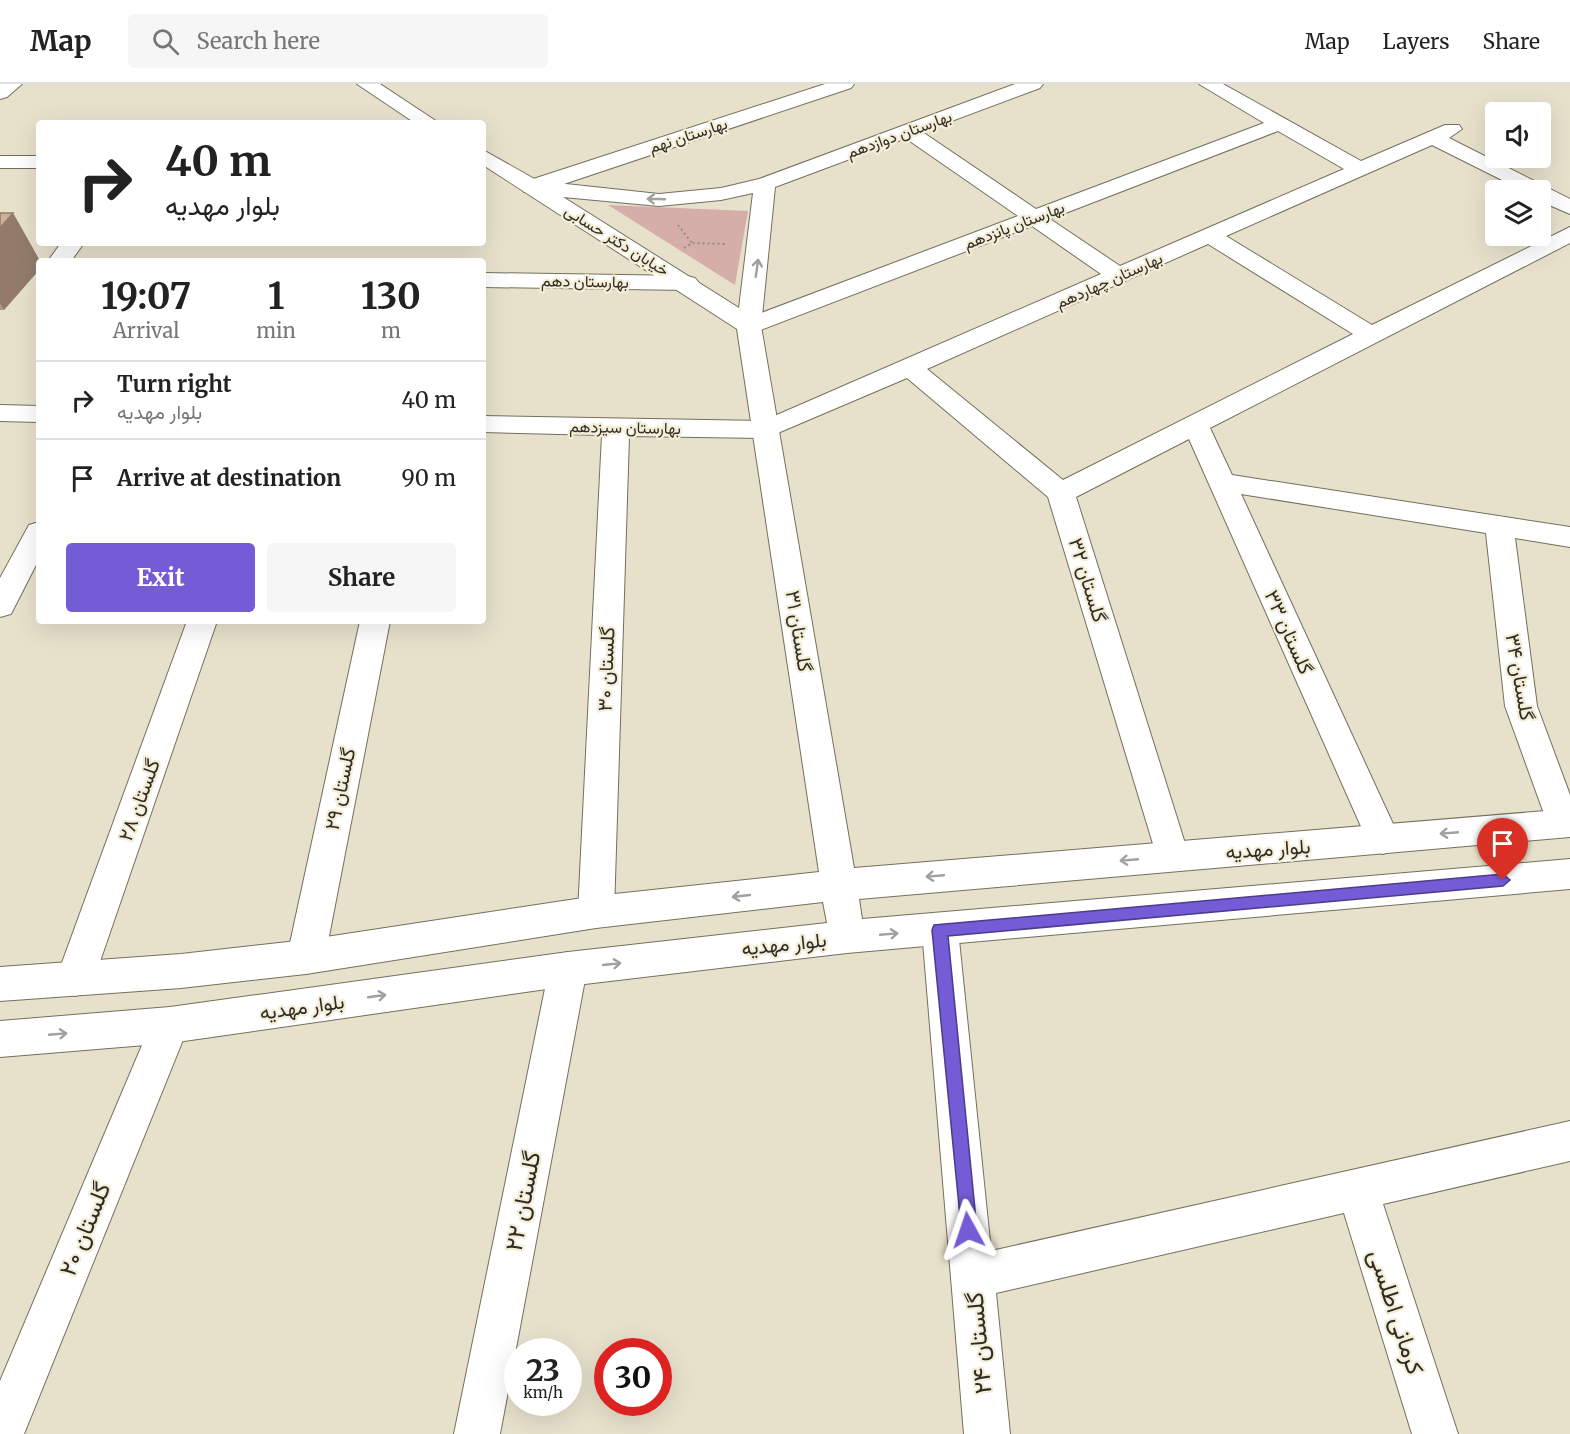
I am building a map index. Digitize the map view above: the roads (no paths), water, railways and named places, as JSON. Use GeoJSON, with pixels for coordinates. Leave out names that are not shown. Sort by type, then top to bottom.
{"type":"FeatureCollection","features":[{"type":"Feature","properties":{"kind":"street"},"geometry":{"type":"LineString","coordinates":[[0,93],[12,84]]}},
{"type":"Feature","properties":{"kind":"street"},"geometry":{"type":"LineString","coordinates":[[367,84],[424,120]]}},
{"type":"Feature","properties":{"kind":"street","name":"بهارستان نهم"},"geometry":{"type":"LineString","coordinates":[[532,187],[844,84]]}},
{"type":"Feature","properties":{"kind":"street","name":"بهارستان دوازدهم"},"geometry":{"type":"LineString","coordinates":[[532,187],[659,200],[722,194],[765,184],[1033,84]]}},
{"type":"Feature","properties":{"kind":"street"},"geometry":{"type":"LineString","coordinates":[[1209,84],[1360,169]]}},
{"type":"Feature","properties":{"kind":"street","name":"بهارستان پانزدهم"},"geometry":{"type":"LineString","coordinates":[[749,326],[1279,124]]}},
{"type":"Feature","properties":{"kind":"street"},"geometry":{"type":"LineString","coordinates":[[908,131],[1119,275]]}},
{"type":"Feature","properties":{"kind":"street","name":"بهارستان چهاردهم"},"geometry":{"type":"LineString","coordinates":[[766,430],[1442,133],[1521,180]]}},
{"type":"Feature","properties":{"kind":"street"},"geometry":{"type":"LineString","coordinates":[[0,162],[36,162]]}},
{"type":"Feature","properties":{"kind":"street","name":"خیابان دکتر حسابی"},"geometry":{"type":"LineString","coordinates":[[493,168],[532,187],[656,266],[687,283],[749,326]]}},
{"type":"Feature","properties":{"kind":"street","name":"گلستان ۳۱"},"geometry":{"type":"LineString","coordinates":[[765,184],[749,326],[847,937]]}},
{"type":"Feature","properties":{"kind":"street"},"geometry":{"type":"LineString","coordinates":[[1551,197],[1570,207]]}},
{"type":"Feature","properties":{"kind":"street"},"geometry":{"type":"LineString","coordinates":[[910,367],[1061,493],[1570,234]]}},
{"type":"Feature","properties":{"kind":"street"},"geometry":{"type":"LineString","coordinates":[[1209,236],[1371,335]]}},
{"type":"Feature","properties":{"kind":"street"},"geometry":{"type":"LineString","coordinates":[[61,258],[71,246]]}},
{"type":"Feature","properties":{"kind":"street","name":"بهارستان دهم"},"geometry":{"type":"LineString","coordinates":[[486,280],[687,283]]}},
{"type":"Feature","properties":{"kind":"street"},"geometry":{"type":"LineString","coordinates":[[0,413],[36,414]]}},
{"type":"Feature","properties":{"kind":"street","name":"بهارستان سیزدهم"},"geometry":{"type":"LineString","coordinates":[[486,424],[766,430]]}},
{"type":"Feature","properties":{"kind":"street","name":"گلستان ۳۳"},"geometry":{"type":"LineString","coordinates":[[1196,425],[1383,839]]}},
{"type":"Feature","properties":{"kind":"street","name":"گلستان ۳۰"},"geometry":{"type":"LineString","coordinates":[[596,912],[616,426]]}},
{"type":"Feature","properties":{"kind":"street"},"geometry":{"type":"LineString","coordinates":[[1221,482],[1570,537]]}},
{"type":"Feature","properties":{"kind":"street","name":"گلستان ۳۲"},"geometry":{"type":"LineString","coordinates":[[1061,493],[1172,856]]}},
{"type":"Feature","properties":{"kind":"street","name":"گلستان ۳۴"},"geometry":{"type":"LineString","coordinates":[[1499,525],[1521,706],[1567,823]]}},
{"type":"Feature","properties":{"kind":"street"},"geometry":{"type":"LineString","coordinates":[[0,606],[36,538]]}},
{"type":"Feature","properties":{"kind":"street","name":"گلستان ۲۸"},"geometry":{"type":"LineString","coordinates":[[75,979],[201,624]]}},
{"type":"Feature","properties":{"kind":"street","name":"گلستان ۲۹"},"geometry":{"type":"LineString","coordinates":[[306,957],[374,624]]}},
{"type":"Feature","properties":{"kind":"street","name":"بلوار مهدیه"},"geometry":{"type":"LineString","coordinates":[[0,984],[306,957],[596,912],[838,885],[1567,823]]}},
{"type":"Feature","properties":{"kind":"street","name":"بلوار مهدیه"},"geometry":{"type":"LineString","coordinates":[[0,1039],[170,1025],[568,969],[847,937],[1570,874]]}},
{"type":"Feature","properties":{"kind":"street","name":"گلستان ۲۴"},"geometry":{"type":"LineString","coordinates":[[940,930],[987,1434]]}},
{"type":"Feature","properties":{"kind":"street","name":"گلستان ۲۲"},"geometry":{"type":"LineString","coordinates":[[477,1434],[568,969]]}},
{"type":"Feature","properties":{"kind":"street","name":"گلستان ۲۰"},"geometry":{"type":"LineString","coordinates":[[1,1434],[170,1025]]}},
{"type":"Feature","properties":{"kind":"street"},"geometry":{"type":"LineString","coordinates":[[972,1277],[1570,1141]]}},
{"type":"Feature","properties":{"kind":"street","name":"کرمانی اطلسی"},"geometry":{"type":"LineString","coordinates":[[1357,1189],[1435,1434]]}}]}
